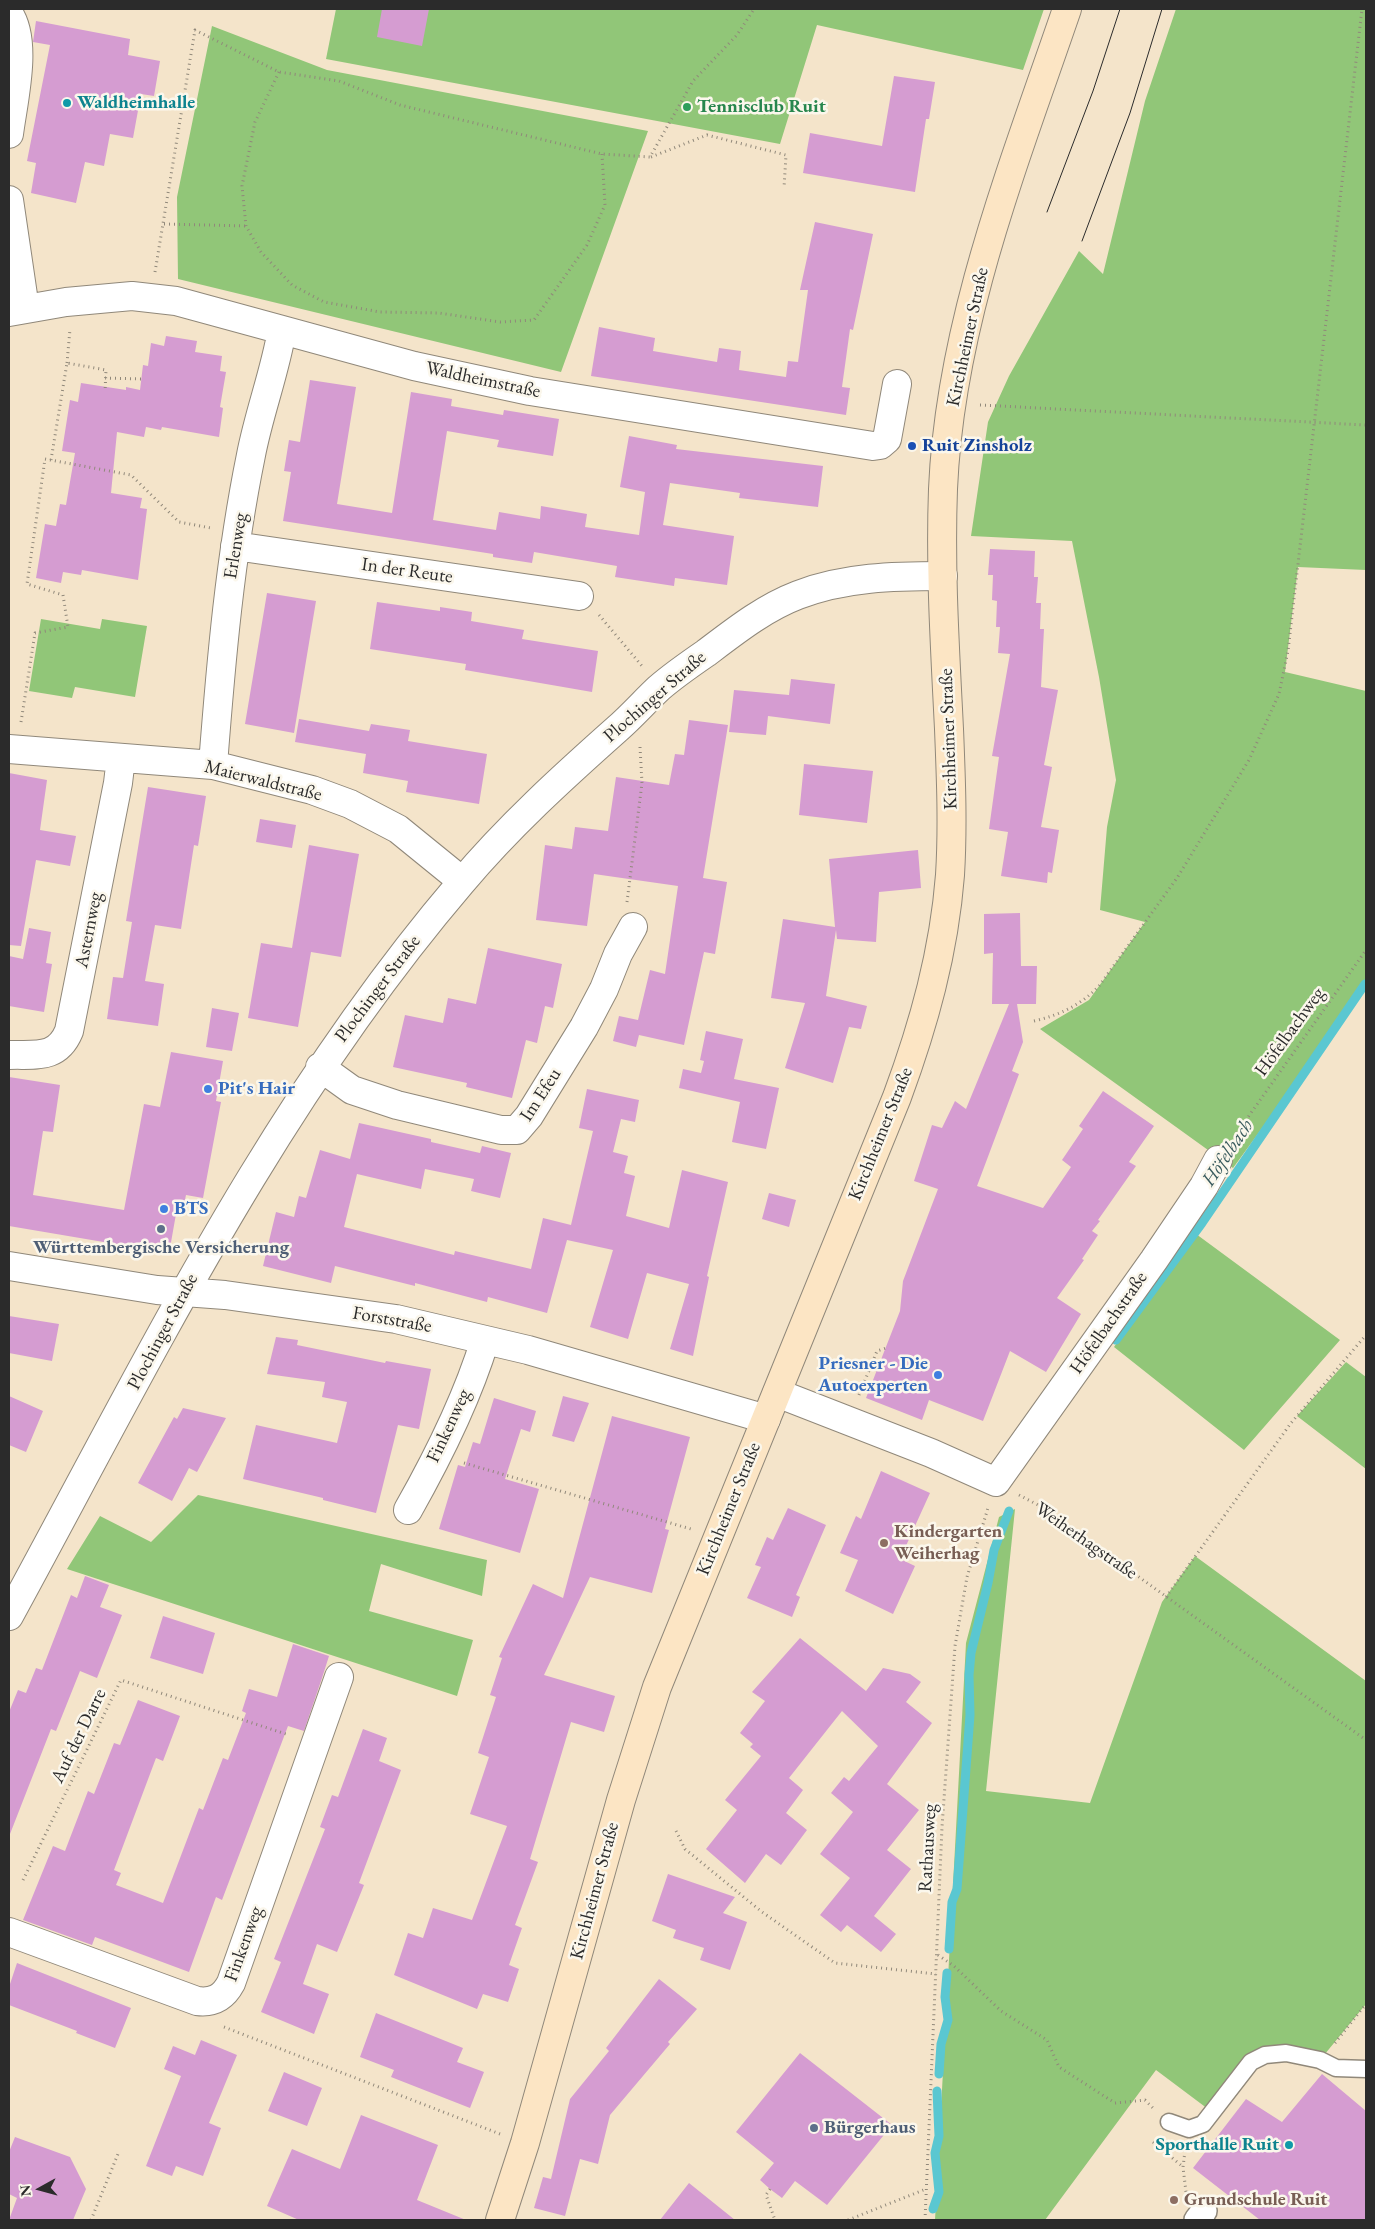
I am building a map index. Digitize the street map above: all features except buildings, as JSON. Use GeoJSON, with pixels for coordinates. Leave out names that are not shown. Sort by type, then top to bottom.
{"type":"FeatureCollection","features":[{"type":"Feature","properties":{"kind":"main road","name":"Kirchheimer Straße"},"geometry":{"type":"LineString","coordinates":[[500,2220],[526,2143],[638,1743],[661,1678],[897,1097],[921,1030],[939,957],[950,875],[952,831],[943,576],[943,490],[946,451],[966,328],[993,229],[1067,9]]}},
{"type":"Feature","properties":{"kind":"street"},"geometry":{"type":"LineString","coordinates":[[9,14],[15,30],[18,51],[17,76],[9,134]]}},
{"type":"Feature","properties":{"kind":"street","name":"Waldheimstraße"},"geometry":{"type":"LineString","coordinates":[[9,200],[17,310],[66,302],[132,296],[176,300],[414,366],[530,391],[873,446],[880,445],[887,439],[897,384]]}},
{"type":"Feature","properties":{"kind":"street","name":"Erlenweg"},"geometry":{"type":"LineString","coordinates":[[213,765],[221,653],[236,539],[251,454],[278,355],[282,330]]}},
{"type":"Feature","properties":{"kind":"street","name":"In der Reute"},"geometry":{"type":"LineString","coordinates":[[236,539],[579,596]]}},
{"type":"Feature","properties":{"kind":"street","name":"Plochinger Straße"},"geometry":{"type":"LineString","coordinates":[[9,1616],[185,1290],[260,1160],[320,1067],[381,981],[462,881],[551,788],[660,688],[755,617],[799,594],[821,587],[874,578],[943,576]]}},
{"type":"Feature","properties":{"kind":"street","name":"Maierwaldstraße"},"geometry":{"type":"LineString","coordinates":[[13,750],[213,765],[312,790],[373,815],[411,839],[462,881]]}},
{"type":"Feature","properties":{"kind":"street","name":"Asternweg"},"geometry":{"type":"LineString","coordinates":[[9,1055],[48,1053],[56,1050],[64,1043],[69,1031],[118,783],[121,758]]}},
{"type":"Feature","properties":{"kind":"street","name":"Im Efeu"},"geometry":{"type":"LineString","coordinates":[[320,1067],[352,1090],[397,1105],[501,1130],[517,1130],[529,1116],[584,1027],[604,989],[618,954],[634,927]]}},
{"type":"Feature","properties":{"kind":"street","name":"Höfelbachstraße"},"geometry":{"type":"LineString","coordinates":[[996,1482],[1154,1260],[1204,1186],[1218,1160]]}},
{"type":"Feature","properties":{"kind":"street","name":"Forststraße"},"geometry":{"type":"LineString","coordinates":[[9,1266],[157,1290],[185,1290],[396,1319],[485,1340],[609,1373],[766,1419]]}},
{"type":"Feature","properties":{"kind":"street","name":"Finkenweg"},"geometry":{"type":"LineString","coordinates":[[408,1510],[478,1364],[485,1340]]}},
{"type":"Feature","properties":{"kind":"street"},"geometry":{"type":"LineString","coordinates":[[777,1393],[931,1453],[996,1482]]}},
{"type":"Feature","properties":{"kind":"street","name":"Finkenweg"},"geometry":{"type":"LineString","coordinates":[[207,2002],[219,1998],[226,1993],[231,1983],[317,1744],[339,1677]]}},
{"type":"Feature","properties":{"kind":"street"},"geometry":{"type":"LineString","coordinates":[[9,1932],[180,1995],[207,2002]]}},
{"type":"Feature","properties":{"kind":"lane"},"geometry":{"type":"LineString","coordinates":[[1169,2122],[1190,2129],[1203,2124],[1251,2062],[1265,2055],[1286,2053],[1320,2060],[1336,2068],[1366,2069]]}},
{"type":"Feature","properties":{"kind":"path"},"geometry":{"type":"LineString","coordinates":[[650,157],[693,82],[737,35],[754,9]]}},
{"type":"Feature","properties":{"kind":"path"},"geometry":{"type":"LineString","coordinates":[[1034,1021],[1068,1010],[1088,997],[1099,986],[1177,878],[1248,760],[1265,727],[1285,673],[1362,9]]}},
{"type":"Feature","properties":{"kind":"path"},"geometry":{"type":"LineString","coordinates":[[154,298],[154,278],[195,30],[279,72],[339,81],[400,105],[602,154],[650,157],[706,135],[786,155],[784,188]]}},
{"type":"Feature","properties":{"kind":"path"},"geometry":{"type":"LineString","coordinates":[[279,72],[255,122],[242,186],[246,226],[261,252],[292,285],[324,302],[380,312],[439,313],[500,322],[534,320],[587,244],[605,205],[602,154]]}},
{"type":"Feature","properties":{"kind":"path"},"geometry":{"type":"LineString","coordinates":[[164,224],[246,226]]}},
{"type":"Feature","properties":{"kind":"path"},"geometry":{"type":"LineString","coordinates":[[51,460],[67,364],[106,370],[105,392]]}},
{"type":"Feature","properties":{"kind":"path"},"geometry":{"type":"LineString","coordinates":[[105,378],[141,379]]}},
{"type":"Feature","properties":{"kind":"path"},"geometry":{"type":"LineString","coordinates":[[976,405],[1366,425]]}},
{"type":"Feature","properties":{"kind":"path"},"geometry":{"type":"LineString","coordinates":[[13,750],[35,633],[68,627],[63,594],[27,584],[45,459],[131,475],[179,522],[236,539]]}},
{"type":"Feature","properties":{"kind":"path"},"geometry":{"type":"LineString","coordinates":[[579,596],[606,622],[660,688]]}},
{"type":"Feature","properties":{"kind":"path"},"geometry":{"type":"LineString","coordinates":[[626,720],[640,747],[642,783],[626,898],[634,927]]}},
{"type":"Feature","properties":{"kind":"path","name":"Höfelbachweg"},"geometry":{"type":"LineString","coordinates":[[1237,1132],[1366,950]]}},
{"type":"Feature","properties":{"kind":"path"},"geometry":{"type":"LineString","coordinates":[[1166,1598],[1291,1423],[1366,1334]]}},
{"type":"Feature","properties":{"kind":"path"},"geometry":{"type":"LineString","coordinates":[[859,1396],[877,1351],[886,1348]]}},
{"type":"Feature","properties":{"kind":"path"},"geometry":{"type":"LineString","coordinates":[[436,1455],[699,1532]]}},
{"type":"Feature","properties":{"kind":"path","name":"Weiherhagstraße"},"geometry":{"type":"LineString","coordinates":[[996,1482],[1040,1506],[1366,1740]]}},
{"type":"Feature","properties":{"kind":"path","name":"Rathausweg"},"geometry":{"type":"LineString","coordinates":[[926,2220],[942,1827],[955,1646],[967,1577],[996,1482]]}},
{"type":"Feature","properties":{"kind":"path","name":"Auf der Darre"},"geometry":{"type":"LineString","coordinates":[[23,1880],[122,1680],[317,1744]]}},
{"type":"Feature","properties":{"kind":"path"},"geometry":{"type":"LineString","coordinates":[[676,1831],[685,1849],[762,1912],[835,1963],[936,1974]]}},
{"type":"Feature","properties":{"kind":"path"},"geometry":{"type":"LineString","coordinates":[[938,1955],[954,1966],[1001,2010],[1047,2040],[1059,2067],[1115,2103],[1145,2100],[1169,2122],[1186,2145],[1183,2167],[1153,2142]]}},
{"type":"Feature","properties":{"kind":"path"},"geometry":{"type":"LineString","coordinates":[[207,2002],[218,2025],[488,2130]]}},
{"type":"Feature","properties":{"kind":"path"},"geometry":{"type":"LineString","coordinates":[[1320,2060],[1366,2004]]}},
{"type":"Feature","properties":{"kind":"path"},"geometry":{"type":"LineString","coordinates":[[91,2220],[118,2154]]}},
{"type":"Feature","properties":{"kind":"path"},"geometry":{"type":"LineString","coordinates":[[770,2189],[766,2195],[775,2220]]}},
{"type":"Feature","properties":{"kind":"path"},"geometry":{"type":"LineString","coordinates":[[848,2220],[926,2189]]}},
{"type":"Feature","properties":{"kind":"green space","name":"Tennisclub Ruit"},"geometry":{"type":"Polygon","coordinates":[[[336,9],[1044,9],[1023,70],[817,25],[780,144],[326,59],[336,9]]]}},
{"type":"Feature","properties":{"kind":"green space"},"geometry":{"type":"Polygon","coordinates":[[[1176,9],[1366,9],[1366,570],[1298,567],[1285,672],[1366,691],[1366,986],[1233,1168],[1040,1029],[1089,1000],[1145,922],[1100,910],[1107,827],[1116,780],[1099,677],[1072,541],[971,536],[988,422],[1009,376],[1079,251],[1103,274],[1145,101],[1176,9]]]}},
{"type":"Feature","properties":{"kind":"green space"},"geometry":{"type":"Polygon","coordinates":[[[212,26],[327,70],[648,131],[561,372],[178,279],[177,197],[212,26]]]}},
{"type":"Feature","properties":{"kind":"green space"},"geometry":{"type":"Polygon","coordinates":[[[41,619],[100,629],[102,619],[147,626],[135,697],[75,687],[72,698],[29,691],[41,619]]]}},
{"type":"Feature","properties":{"kind":"green space"},"geometry":{"type":"Polygon","coordinates":[[[1192,1231],[1340,1340],[1244,1450],[1114,1347],[1192,1231]]]}},
{"type":"Feature","properties":{"kind":"green space"},"geometry":{"type":"Polygon","coordinates":[[[1346,1362],[1366,1377],[1366,1469],[1297,1416],[1346,1362]]]}},
{"type":"Feature","properties":{"kind":"green space"},"geometry":{"type":"Polygon","coordinates":[[[198,1495],[487,1560],[482,1596],[381,1564],[369,1611],[473,1640],[457,1696],[67,1569],[100,1516],[151,1542],[198,1495]]]}},
{"type":"Feature","properties":{"kind":"green space"},"geometry":{"type":"Polygon","coordinates":[[[1015,1509],[986,1791],[1090,1803],[1162,1602],[1195,1556],[1366,1681],[1366,2004],[1320,2060],[1251,2062],[1212,2112],[1156,2070],[1045,2220],[935,2220],[966,1643],[999,1517],[1015,1509]]]}},
{"type":"Feature","properties":{"kind":"waterway","name":"Höfelbach"},"geometry":{"type":"LineString","coordinates":[[1116,1340],[1202,1223],[1365,984]]}},
{"type":"Feature","properties":{"kind":"waterway"},"geometry":{"type":"LineString","coordinates":[[949,1949],[952,1902],[957,1889],[970,1715],[969,1675],[971,1653],[994,1550],[1009,1511]]}},
{"type":"Feature","properties":{"kind":"waterway"},"geometry":{"type":"LineString","coordinates":[[939,2074],[941,2044],[948,2020],[945,1997],[947,1973]]}},
{"type":"Feature","properties":{"kind":"waterway"},"geometry":{"type":"LineString","coordinates":[[933,2209],[939,2192],[935,2153],[939,2136],[937,2091]]}},
{"type":"Feature","properties":{"kind":"tram line"},"geometry":{"type":"LineString","coordinates":[[1047,212],[1093,91],[1120,9]]}},
{"type":"Feature","properties":{"kind":"tram line"},"geometry":{"type":"LineString","coordinates":[[1082,241],[1130,113],[1162,9]]}},
{"type":"Feature","properties":{"kind":"place","name":"Waldheimhalle"},"geometry":{"type":"Point","coordinates":[67,103]}},
{"type":"Feature","properties":{"kind":"place","name":"Tennisclub Ruit"},"geometry":{"type":"Point","coordinates":[687,107]}},
{"type":"Feature","properties":{"kind":"place","name":"Ruit Zinsholz"},"geometry":{"type":"Point","coordinates":[912,446]}},
{"type":"Feature","properties":{"kind":"place","name":"Pit's Hair"},"geometry":{"type":"Point","coordinates":[208,1089]}},
{"type":"Feature","properties":{"kind":"place","name":"BTS"},"geometry":{"type":"Point","coordinates":[164,1209]}},
{"type":"Feature","properties":{"kind":"place","name":"Württembergische Versicherung"},"geometry":{"type":"Point","coordinates":[161,1229]}},
{"type":"Feature","properties":{"kind":"place","name":"Priesner - Die Autoexperten"},"geometry":{"type":"Point","coordinates":[938,1375]}},
{"type":"Feature","properties":{"kind":"place","name":"Kindergarten Weiherhag"},"geometry":{"type":"Point","coordinates":[884,1543]}},
{"type":"Feature","properties":{"kind":"place","name":"Bürgerhaus"},"geometry":{"type":"Point","coordinates":[814,2128]}},
{"type":"Feature","properties":{"kind":"place","name":"Sporthalle Ruit"},"geometry":{"type":"Point","coordinates":[1289,2145]}},
{"type":"Feature","properties":{"kind":"place","name":"Grundschule Ruit"},"geometry":{"type":"Point","coordinates":[1174,2200]}}]}
